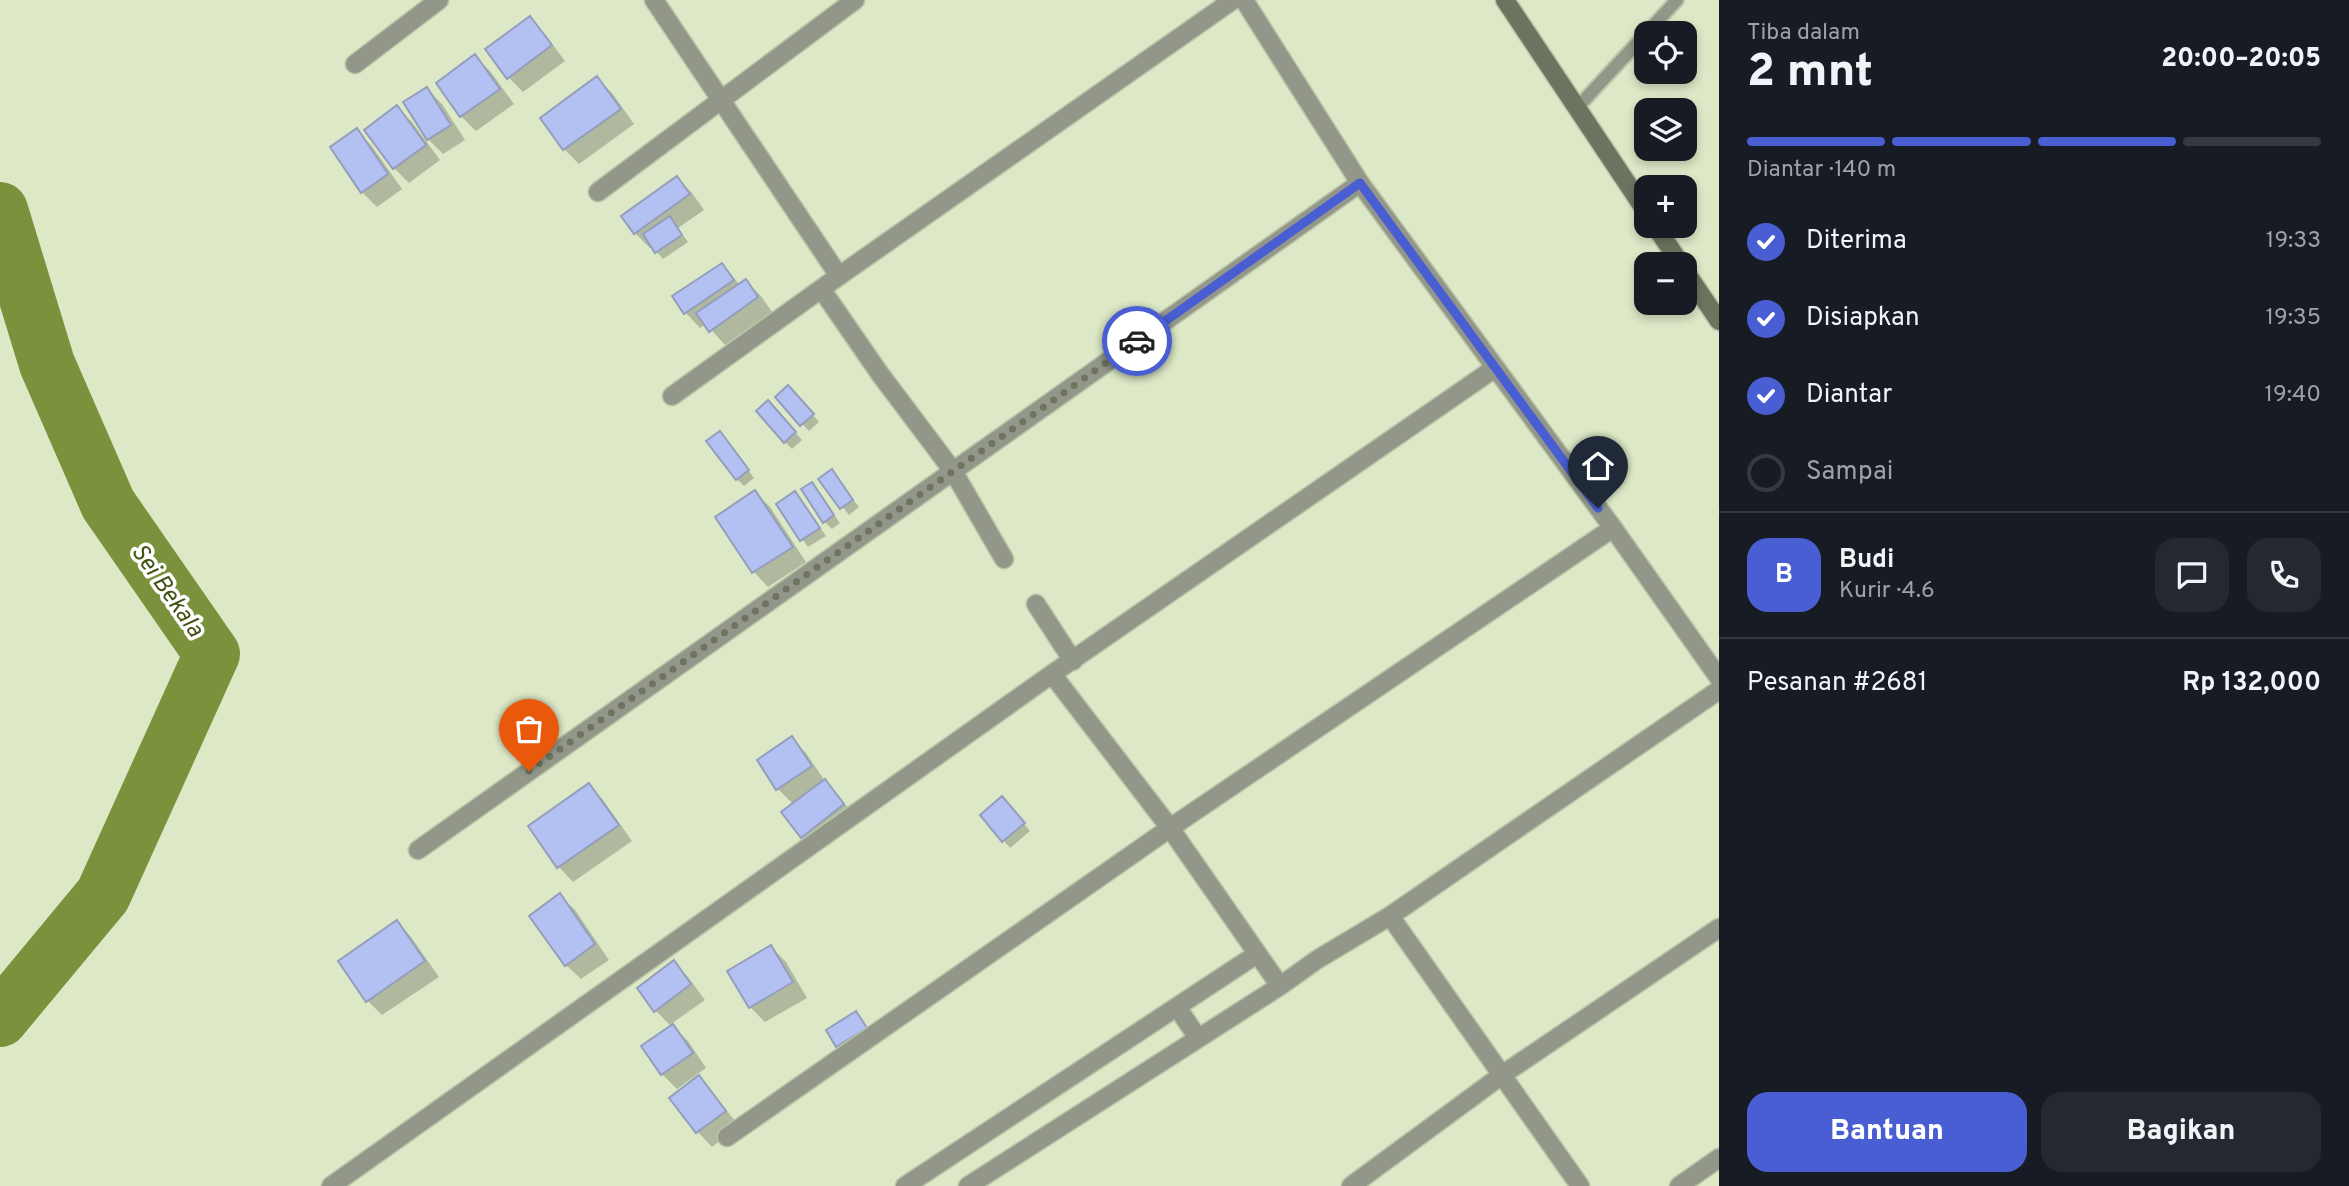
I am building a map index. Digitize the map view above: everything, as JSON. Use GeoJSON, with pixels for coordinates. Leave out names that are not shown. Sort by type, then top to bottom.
{"type":"FeatureCollection","features":[{"type":"Feature","properties":{"kind":"main road"},"geometry":{"type":"LineString","coordinates":[[1505,0],[1634,195]]}},
{"type":"Feature","properties":{"kind":"main road"},"geometry":{"type":"LineString","coordinates":[[1697,289],[1719,321]]}},
{"type":"Feature","properties":{"kind":"street"},"geometry":{"type":"LineString","coordinates":[[355,64],[439,0]]}},
{"type":"Feature","properties":{"kind":"street"},"geometry":{"type":"LineString","coordinates":[[654,0],[839,276]]}},
{"type":"Feature","properties":{"kind":"street"},"geometry":{"type":"LineString","coordinates":[[598,192],[855,0]]}},
{"type":"Feature","properties":{"kind":"street"},"geometry":{"type":"LineString","coordinates":[[672,396],[1233,0]]}},
{"type":"Feature","properties":{"kind":"street"},"geometry":{"type":"LineString","coordinates":[[1244,0],[1360,183],[1613,528],[1719,678]]}},
{"type":"Feature","properties":{"kind":"street"},"geometry":{"type":"LineString","coordinates":[[418,850],[1360,183]]}},
{"type":"Feature","properties":{"kind":"street"},"geometry":{"type":"LineString","coordinates":[[822,290],[880,374],[953,471],[1004,558]]}},
{"type":"Feature","properties":{"kind":"street"},"geometry":{"type":"LineString","coordinates":[[331,1186],[1052,674],[1495,368]]}},
{"type":"Feature","properties":{"kind":"street"},"geometry":{"type":"LineString","coordinates":[[727,1137],[1170,828],[1613,528]]}},
{"type":"Feature","properties":{"kind":"street"},"geometry":{"type":"LineString","coordinates":[[1036,604],[1073,661]]}},
{"type":"Feature","properties":{"kind":"street"},"geometry":{"type":"LineString","coordinates":[[1052,674],[1170,828],[1280,986]]}},
{"type":"Feature","properties":{"kind":"street"},"geometry":{"type":"LineString","coordinates":[[968,1186],[1318,959],[1390,916],[1719,690]]}},
{"type":"Feature","properties":{"kind":"street"},"geometry":{"type":"LineString","coordinates":[[1390,916],[1580,1186]]}},
{"type":"Feature","properties":{"kind":"street"},"geometry":{"type":"LineString","coordinates":[[1351,1186],[1502,1075],[1719,928]]}},
{"type":"Feature","properties":{"kind":"street"},"geometry":{"type":"LineString","coordinates":[[905,1186],[1258,954]]}},
{"type":"Feature","properties":{"kind":"street"},"geometry":{"type":"LineString","coordinates":[[1177,1007],[1198,1038]]}},
{"type":"Feature","properties":{"kind":"street"},"geometry":{"type":"LineString","coordinates":[[1679,1186],[1719,1158]]}},
{"type":"Feature","properties":{"kind":"lane"},"geometry":{"type":"LineString","coordinates":[[1576,109],[1676,0]]}},
{"type":"Feature","properties":{"kind":"building"},"geometry":{"type":"Polygon","coordinates":[[[530,16],[552,45],[507,79],[485,49],[530,16]]]}},
{"type":"Feature","properties":{"kind":"building"},"geometry":{"type":"Polygon","coordinates":[[[475,54],[500,89],[460,117],[436,83],[475,54]]]}},
{"type":"Feature","properties":{"kind":"building"},"geometry":{"type":"Polygon","coordinates":[[[597,76],[621,109],[563,150],[540,118],[597,76]]]}},
{"type":"Feature","properties":{"kind":"building"},"geometry":{"type":"Polygon","coordinates":[[[427,87],[451,125],[427,140],[403,102],[427,87]]]}},
{"type":"Feature","properties":{"kind":"building"},"geometry":{"type":"Polygon","coordinates":[[[397,105],[426,145],[393,169],[364,130],[397,105]]]}},
{"type":"Feature","properties":{"kind":"building"},"geometry":{"type":"Polygon","coordinates":[[[357,128],[388,174],[361,193],[330,147],[357,128]]]}},
{"type":"Feature","properties":{"kind":"building"},"geometry":{"type":"Polygon","coordinates":[[[677,176],[690,194],[634,234],[621,216],[677,176]]]}},
{"type":"Feature","properties":{"kind":"building"},"geometry":{"type":"Polygon","coordinates":[[[670,216],[682,235],[655,253],[643,234],[670,216]]]}},
{"type":"Feature","properties":{"kind":"building"},"geometry":{"type":"Polygon","coordinates":[[[722,263],[734,280],[684,314],[672,296],[722,263]]]}},
{"type":"Feature","properties":{"kind":"building"},"geometry":{"type":"Polygon","coordinates":[[[746,279],[758,297],[709,332],[696,313],[746,279]]]}},
{"type":"Feature","properties":{"kind":"building"},"geometry":{"type":"Polygon","coordinates":[[[788,385],[814,414],[800,426],[775,397],[788,385]]]}},
{"type":"Feature","properties":{"kind":"building"},"geometry":{"type":"Polygon","coordinates":[[[768,400],[796,432],[784,443],[756,411],[768,400]]]}},
{"type":"Feature","properties":{"kind":"building"},"geometry":{"type":"Polygon","coordinates":[[[720,431],[749,470],[736,480],[706,441],[720,431]]]}},
{"type":"Feature","properties":{"kind":"building"},"geometry":{"type":"Polygon","coordinates":[[[832,469],[853,500],[840,509],[818,479],[832,469]]]}},
{"type":"Feature","properties":{"kind":"building"},"geometry":{"type":"Polygon","coordinates":[[[812,482],[834,515],[823,523],[801,489],[812,482]]]}},
{"type":"Feature","properties":{"kind":"building"},"geometry":{"type":"Polygon","coordinates":[[[755,490],[793,547],[752,573],[715,517],[755,490]]]}},
{"type":"Feature","properties":{"kind":"building"},"geometry":{"type":"Polygon","coordinates":[[[795,491],[820,528],[800,541],[776,504],[795,491]]]}},
{"type":"Feature","properties":{"kind":"building"},"geometry":{"type":"Polygon","coordinates":[[[792,736],[812,766],[776,790],[757,760],[792,736]]]}},
{"type":"Feature","properties":{"kind":"building"},"geometry":{"type":"Polygon","coordinates":[[[825,779],[844,804],[801,838],[781,812],[825,779]]]}},
{"type":"Feature","properties":{"kind":"building"},"geometry":{"type":"Polygon","coordinates":[[[589,783],[619,825],[557,868],[528,826],[589,783]]]}},
{"type":"Feature","properties":{"kind":"building"},"geometry":{"type":"Polygon","coordinates":[[[1002,796],[1025,823],[1002,842],[980,815],[1002,796]]]}},
{"type":"Feature","properties":{"kind":"building"},"geometry":{"type":"Polygon","coordinates":[[[560,893],[595,944],[565,966],[529,916],[560,893]]]}},
{"type":"Feature","properties":{"kind":"building"},"geometry":{"type":"Polygon","coordinates":[[[397,920],[425,961],[366,1002],[338,961],[397,920]]]}},
{"type":"Feature","properties":{"kind":"building"},"geometry":{"type":"Polygon","coordinates":[[[771,945],[793,982],[749,1008],[727,971],[771,945]]]}},
{"type":"Feature","properties":{"kind":"building"},"geometry":{"type":"Polygon","coordinates":[[[674,960],[691,984],[654,1012],[637,988],[674,960]]]}},
{"type":"Feature","properties":{"kind":"building"},"geometry":{"type":"Polygon","coordinates":[[[856,1011],[867,1028],[836,1047],[826,1030],[856,1011]]]}},
{"type":"Feature","properties":{"kind":"building"},"geometry":{"type":"Polygon","coordinates":[[[673,1024],[693,1053],[661,1075],[641,1046],[673,1024]]]}},
{"type":"Feature","properties":{"kind":"building"},"geometry":{"type":"Polygon","coordinates":[[[699,1075],[726,1111],[696,1133],[669,1098],[699,1075]]]}},
{"type":"Feature","properties":{"kind":"waterway","name":"Sei Bekala"},"geometry":{"type":"LineString","coordinates":[[0,210],[47,364],[108,504],[212,654],[103,895],[0,1019]]}},
{"type":"Feature","properties":{"kind":"way so far"},"geometry":{"type":"LineString","coordinates":[[529,771],[1137,341]]}},
{"type":"Feature","properties":{"kind":"route"},"geometry":{"type":"LineString","coordinates":[[1137,341],[1360,183],[1598,508]]}}]}
